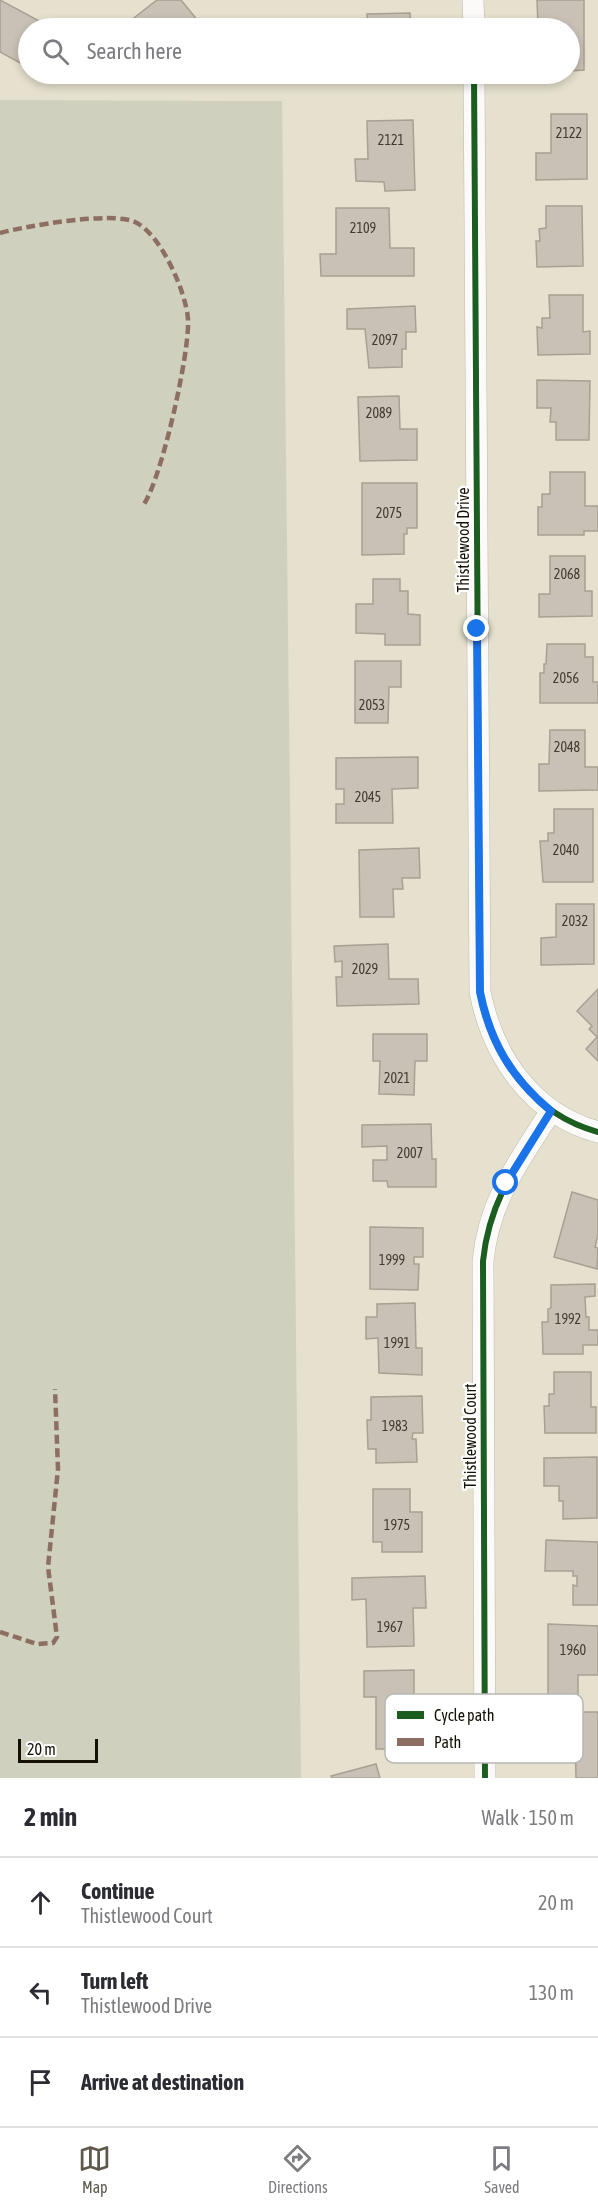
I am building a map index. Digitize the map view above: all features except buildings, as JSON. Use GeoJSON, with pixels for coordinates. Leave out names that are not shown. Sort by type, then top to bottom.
{"type":"FeatureCollection","features":[{"type":"Feature","properties":{"kind":"street"},"geometry":{"type":"LineString","coordinates":[[473,0],[474,18]]}},
{"type":"Feature","properties":{"kind":"street","name":"Thistlewood Drive"},"geometry":{"type":"LineString","coordinates":[[474,84],[480,992],[488,1027],[504,1061],[522,1084],[551,1111],[573,1123],[598,1132]]}},
{"type":"Feature","properties":{"kind":"street","name":"Thistlewood Court"},"geometry":{"type":"LineString","coordinates":[[485,1694],[484,1251],[489,1222],[497,1198],[551,1111]]}},
{"type":"Feature","properties":{"kind":"street","name":"Thistlewood Court"},"geometry":{"type":"LineString","coordinates":[[485,1763],[485,1778]]}},
{"type":"Feature","properties":{"kind":"green space"},"geometry":{"type":"Polygon","coordinates":[[[0,100],[282,101],[301,1778],[0,1778],[0,100]]]}},
{"type":"Feature","properties":{"kind":"marked path"},"geometry":{"type":"LineString","coordinates":[[0,233],[69,221],[124,219],[135,222],[145,229],[163,251],[183,294],[188,319],[187,335],[174,414],[159,468],[144,504]]}},
{"type":"Feature","properties":{"kind":"marked path"},"geometry":{"type":"LineString","coordinates":[[0,1632],[37,1644],[53,1643],[57,1637],[48,1567],[58,1469],[55,1389]]}},
{"type":"Feature","properties":{"kind":"cycle path"},"geometry":{"type":"LineString","coordinates":[[474,84],[480,992],[495,1039],[519,1080],[554,1112],[598,1132]]}},
{"type":"Feature","properties":{"kind":"cycle path"},"geometry":{"type":"LineString","coordinates":[[485,1694],[483,1261],[492,1219],[507,1182],[551,1111]]}},
{"type":"Feature","properties":{"kind":"cycle path"},"geometry":{"type":"LineString","coordinates":[[485,1763],[485,1778]]}},
{"type":"Feature","properties":{"kind":"route"},"geometry":{"type":"LineString","coordinates":[[477,629],[480,992],[488,1027],[504,1061],[522,1084],[551,1111],[506,1183]]}}]}
